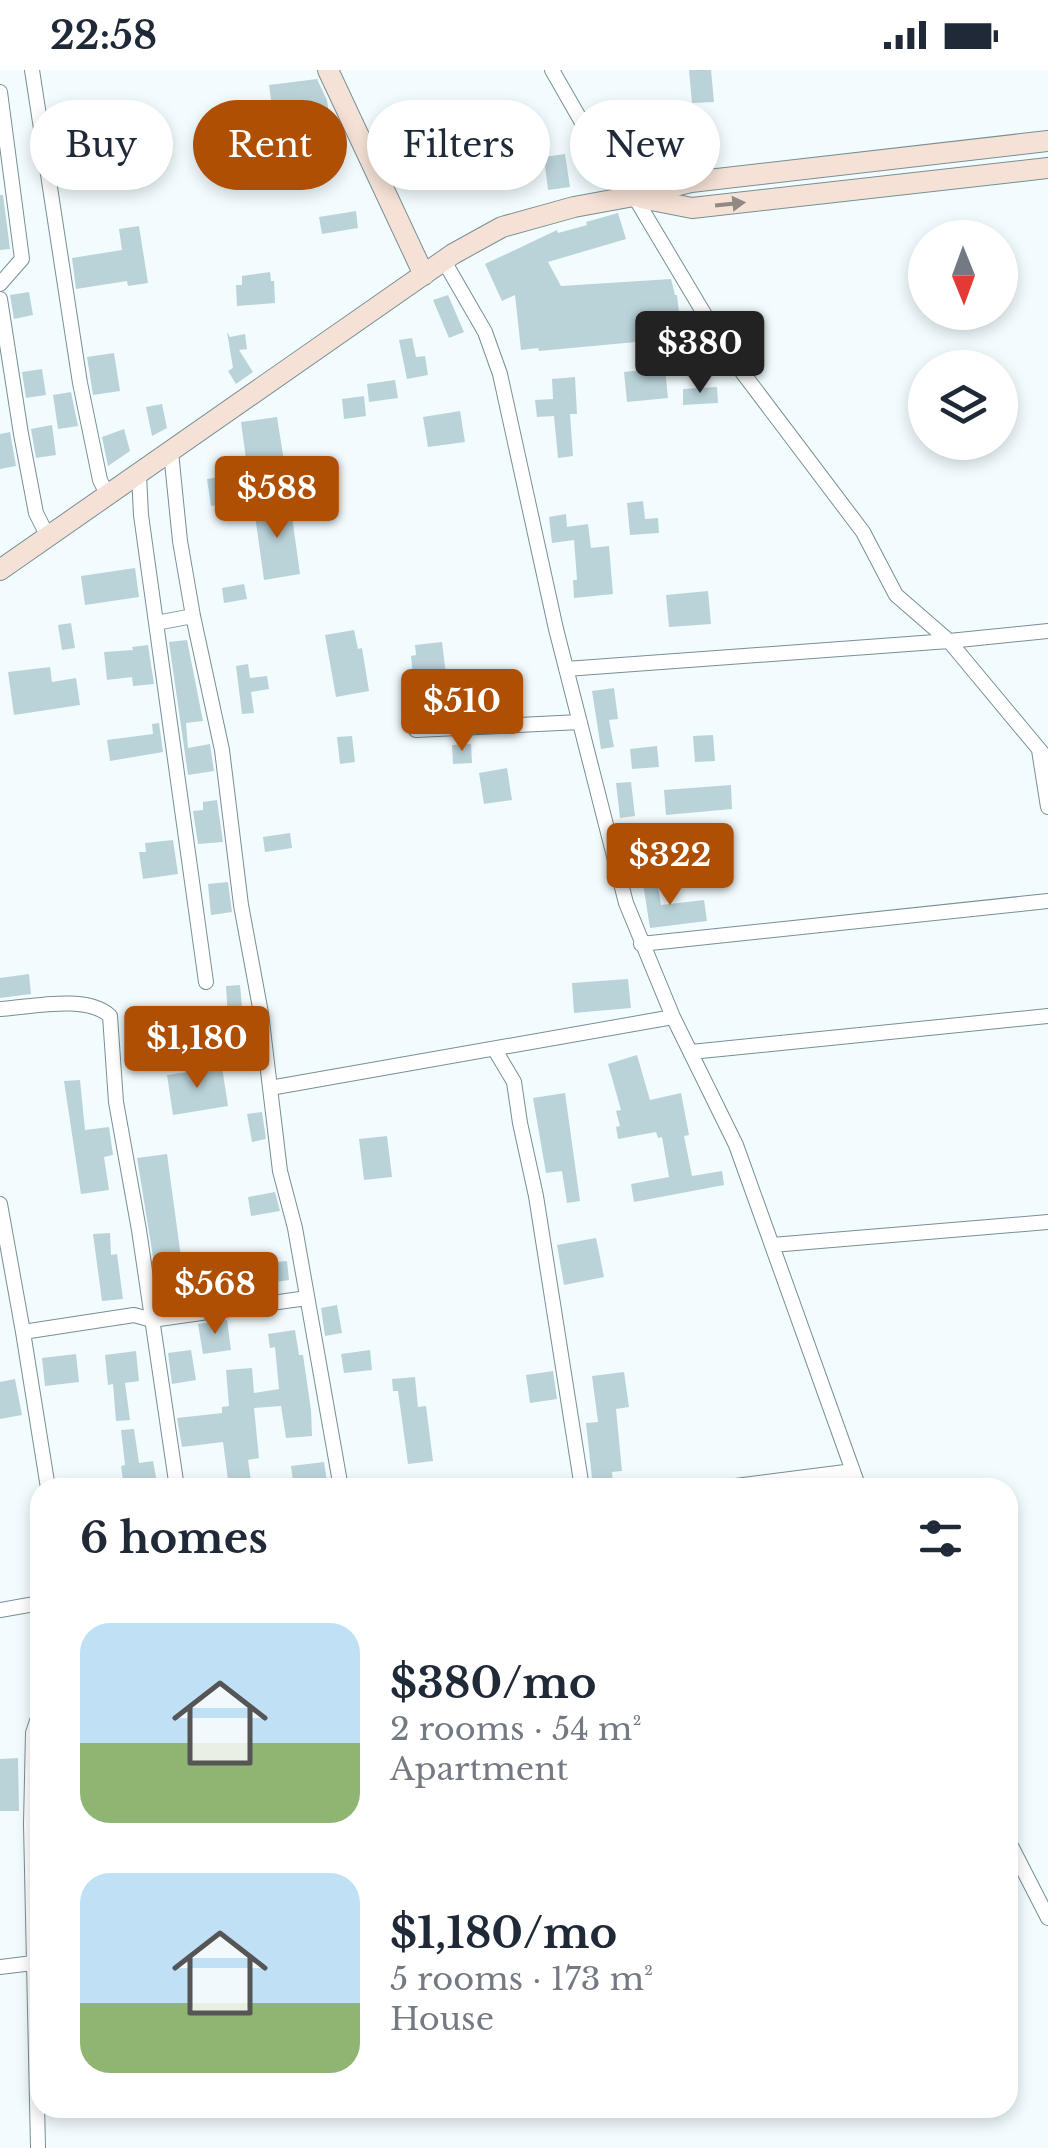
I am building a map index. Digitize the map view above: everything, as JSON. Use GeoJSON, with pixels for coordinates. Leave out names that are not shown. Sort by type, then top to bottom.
{"type":"FeatureCollection","features":[{"type":"Feature","properties":{"kind":"street"},"geometry":{"type":"LineString","coordinates":[[32,70],[80,383],[98,469],[108,496]]}},
{"type":"Feature","properties":{"kind":"street"},"geometry":{"type":"LineString","coordinates":[[328,70],[424,275]]}},
{"type":"Feature","properties":{"kind":"street"},"geometry":{"type":"LineString","coordinates":[[552,70],[615,180],[634,196],[727,352],[863,532],[896,595],[948,642],[1043,755],[1048,808]]}},
{"type":"Feature","properties":{"kind":"street"},"geometry":{"type":"LineString","coordinates":[[0,92],[22,259],[0,284]]}},
{"type":"Feature","properties":{"kind":"street"},"geometry":{"type":"LineString","coordinates":[[0,570],[444,261],[502,227],[692,182],[1048,141]]}},
{"type":"Feature","properties":{"kind":"street"},"geometry":{"type":"LineString","coordinates":[[634,196],[692,208],[1048,168]]}},
{"type":"Feature","properties":{"kind":"street"},"geometry":{"type":"LineString","coordinates":[[444,261],[484,332],[500,374],[566,669],[626,903],[673,1018],[736,1145],[855,1478]]}},
{"type":"Feature","properties":{"kind":"street"},"geometry":{"type":"LineString","coordinates":[[0,299],[36,512],[48,537]]}},
{"type":"Feature","properties":{"kind":"street"},"geometry":{"type":"LineString","coordinates":[[170,452],[193,616],[222,750],[280,1171],[291,1206],[339,1478]]}},
{"type":"Feature","properties":{"kind":"street"},"geometry":{"type":"LineString","coordinates":[[139,475],[141,515],[206,982]]}},
{"type":"Feature","properties":{"kind":"street"},"geometry":{"type":"LineString","coordinates":[[156,623],[193,616]]}},
{"type":"Feature","properties":{"kind":"street"},"geometry":{"type":"LineString","coordinates":[[566,669],[948,642],[1048,631]]}},
{"type":"Feature","properties":{"kind":"street"},"geometry":{"type":"LineString","coordinates":[[416,730],[580,722]]}},
{"type":"Feature","properties":{"kind":"street"},"geometry":{"type":"LineString","coordinates":[[641,944],[1048,901]]}},
{"type":"Feature","properties":{"kind":"street"},"geometry":{"type":"LineString","coordinates":[[0,1009],[84,1003],[101,1008],[110,1016],[116,1102],[176,1478]]}},
{"type":"Feature","properties":{"kind":"street"},"geometry":{"type":"LineString","coordinates":[[692,1052],[1048,1016]]}},
{"type":"Feature","properties":{"kind":"street"},"geometry":{"type":"LineString","coordinates":[[270,1088],[673,1018]]}},
{"type":"Feature","properties":{"kind":"street"},"geometry":{"type":"LineString","coordinates":[[495,1050],[514,1082],[580,1478]]}},
{"type":"Feature","properties":{"kind":"street"},"geometry":{"type":"LineString","coordinates":[[0,1204],[46,1478]]}},
{"type":"Feature","properties":{"kind":"street"},"geometry":{"type":"LineString","coordinates":[[772,1245],[1048,1222]]}},
{"type":"Feature","properties":{"kind":"street"},"geometry":{"type":"LineString","coordinates":[[24,1332],[134,1315],[152,1320],[307,1298]]}},
{"type":"Feature","properties":{"kind":"street"},"geometry":{"type":"LineString","coordinates":[[803,1478],[853,1472]]}},
{"type":"Feature","properties":{"kind":"street"},"geometry":{"type":"LineString","coordinates":[[0,1610],[30,1605]]}},
{"type":"Feature","properties":{"kind":"street"},"geometry":{"type":"LineString","coordinates":[[1018,1860],[1048,1918]]}},
{"type":"Feature","properties":{"kind":"street"},"geometry":{"type":"LineString","coordinates":[[0,1967],[30,1963]]}},
{"type":"Feature","properties":{"kind":"street"},"geometry":{"type":"LineString","coordinates":[[37,2118],[38,2148]]}},
{"type":"Feature","properties":{"kind":"building"},"geometry":{"type":"Polygon","coordinates":[[[689,70],[711,70],[714,100],[692,100],[689,70]]]}},
{"type":"Feature","properties":{"kind":"building"},"geometry":{"type":"Polygon","coordinates":[[[317,79],[327,100],[271,100],[269,85],[317,79]]]}},
{"type":"Feature","properties":{"kind":"building"},"geometry":{"type":"Polygon","coordinates":[[[565,154],[570,187],[550,190],[550,156],[565,154]]]}},
{"type":"Feature","properties":{"kind":"building"},"geometry":{"type":"Polygon","coordinates":[[[0,195],[10,249],[0,250],[0,195]]]}},
{"type":"Feature","properties":{"kind":"building"},"geometry":{"type":"Polygon","coordinates":[[[356,211],[358,228],[322,234],[319,217],[356,211]]]}},
{"type":"Feature","properties":{"kind":"building"},"geometry":{"type":"Polygon","coordinates":[[[618,213],[626,239],[548,262],[561,286],[671,279],[682,313],[684,335],[521,350],[515,295],[502,301],[485,264],[557,230],[558,233],[587,225],[586,222],[618,213]]]}},
{"type":"Feature","properties":{"kind":"building"},"geometry":{"type":"Polygon","coordinates":[[[139,226],[148,283],[128,286],[127,281],[76,289],[72,258],[122,250],[119,229],[139,226]]]}},
{"type":"Feature","properties":{"kind":"building"},"geometry":{"type":"Polygon","coordinates":[[[270,272],[275,303],[237,306],[236,285],[242,285],[242,276],[270,272]]]}},
{"type":"Feature","properties":{"kind":"building"},"geometry":{"type":"Polygon","coordinates":[[[29,292],[33,315],[14,319],[10,295],[29,292]]]}},
{"type":"Feature","properties":{"kind":"building"},"geometry":{"type":"Polygon","coordinates":[[[448,295],[464,332],[449,338],[433,300],[448,295]]]}},
{"type":"Feature","properties":{"kind":"building"},"geometry":{"type":"Polygon","coordinates":[[[227,332],[230,337],[245,334],[247,349],[239,350],[253,372],[236,384],[228,371],[233,368],[227,332]]]}},
{"type":"Feature","properties":{"kind":"building"},"geometry":{"type":"Polygon","coordinates":[[[412,338],[416,357],[425,356],[428,375],[407,379],[399,340],[412,338]]]}},
{"type":"Feature","properties":{"kind":"building"},"geometry":{"type":"Polygon","coordinates":[[[114,353],[120,391],[93,395],[87,357],[114,353]]]}},
{"type":"Feature","properties":{"kind":"building"},"geometry":{"type":"Polygon","coordinates":[[[665,368],[668,398],[627,402],[624,372],[665,368]]]}},
{"type":"Feature","properties":{"kind":"building"},"geometry":{"type":"Polygon","coordinates":[[[42,369],[46,395],[26,398],[22,372],[42,369]]]}},
{"type":"Feature","properties":{"kind":"building"},"geometry":{"type":"Polygon","coordinates":[[[575,377],[577,414],[570,414],[573,456],[558,458],[554,416],[537,417],[535,400],[553,399],[552,379],[575,377]]]}},
{"type":"Feature","properties":{"kind":"building"},"geometry":{"type":"Polygon","coordinates":[[[395,380],[398,398],[369,402],[367,384],[395,380]]]}},
{"type":"Feature","properties":{"kind":"building"},"geometry":{"type":"Polygon","coordinates":[[[717,387],[718,403],[683,405],[683,389],[717,387]]]}},
{"type":"Feature","properties":{"kind":"building"},"geometry":{"type":"Polygon","coordinates":[[[71,392],[78,426],[58,429],[53,395],[71,392]]]}},
{"type":"Feature","properties":{"kind":"building"},"geometry":{"type":"Polygon","coordinates":[[[364,396],[366,416],[344,419],[342,399],[364,396]]]}},
{"type":"Feature","properties":{"kind":"building"},"geometry":{"type":"Polygon","coordinates":[[[162,404],[167,428],[152,436],[146,407],[162,404]]]}},
{"type":"Feature","properties":{"kind":"building"},"geometry":{"type":"Polygon","coordinates":[[[460,411],[465,442],[428,447],[423,417],[460,411]]]}},
{"type":"Feature","properties":{"kind":"building"},"geometry":{"type":"Polygon","coordinates":[[[277,417],[284,461],[247,466],[241,422],[277,417]]]}},
{"type":"Feature","properties":{"kind":"building"},"geometry":{"type":"Polygon","coordinates":[[[52,425],[56,455],[36,458],[31,429],[52,425]]]}},
{"type":"Feature","properties":{"kind":"building"},"geometry":{"type":"Polygon","coordinates":[[[124,429],[130,451],[108,466],[102,437],[124,429]]]}},
{"type":"Feature","properties":{"kind":"building"},"geometry":{"type":"Polygon","coordinates":[[[10,432],[16,466],[0,469],[0,434],[10,432]]]}},
{"type":"Feature","properties":{"kind":"building"},"geometry":{"type":"Polygon","coordinates":[[[219,477],[221,488],[233,486],[235,503],[211,506],[207,479],[219,477]]]}},
{"type":"Feature","properties":{"kind":"building"},"geometry":{"type":"Polygon","coordinates":[[[643,501],[645,519],[658,518],[659,533],[630,535],[627,503],[643,501]]]}},
{"type":"Feature","properties":{"kind":"building"},"geometry":{"type":"Polygon","coordinates":[[[290,502],[300,574],[264,580],[254,508],[290,502]]]}},
{"type":"Feature","properties":{"kind":"building"},"geometry":{"type":"Polygon","coordinates":[[[566,514],[567,527],[588,524],[591,548],[609,546],[613,594],[574,598],[574,540],[552,543],[549,517],[566,514]]]}},
{"type":"Feature","properties":{"kind":"building"},"geometry":{"type":"Polygon","coordinates":[[[135,568],[139,597],[85,605],[81,576],[135,568]]]}},
{"type":"Feature","properties":{"kind":"building"},"geometry":{"type":"Polygon","coordinates":[[[244,584],[247,599],[224,603],[222,588],[244,584]]]}},
{"type":"Feature","properties":{"kind":"building"},"geometry":{"type":"Polygon","coordinates":[[[708,591],[711,624],[669,627],[666,595],[708,591]]]}},
{"type":"Feature","properties":{"kind":"building"},"geometry":{"type":"Polygon","coordinates":[[[71,623],[75,648],[62,650],[58,625],[71,623]]]}},
{"type":"Feature","properties":{"kind":"building"},"geometry":{"type":"Polygon","coordinates":[[[354,630],[358,649],[362,648],[369,691],[336,697],[325,635],[354,630]]]}},
{"type":"Feature","properties":{"kind":"building"},"geometry":{"type":"Polygon","coordinates":[[[187,640],[203,721],[186,723],[188,748],[210,744],[214,771],[188,775],[169,642],[187,640]]]}},
{"type":"Feature","properties":{"kind":"building"},"geometry":{"type":"Polygon","coordinates":[[[442,642],[448,691],[421,694],[419,676],[413,676],[411,656],[416,655],[415,645],[442,642]]]}},
{"type":"Feature","properties":{"kind":"building"},"geometry":{"type":"Polygon","coordinates":[[[148,645],[154,684],[133,686],[132,677],[107,680],[104,652],[148,645]]]}},
{"type":"Feature","properties":{"kind":"building"},"geometry":{"type":"Polygon","coordinates":[[[248,664],[250,678],[267,676],[269,689],[251,692],[254,713],[242,714],[236,666],[248,664]]]}},
{"type":"Feature","properties":{"kind":"building"},"geometry":{"type":"Polygon","coordinates":[[[50,667],[52,682],[76,678],[80,705],[14,715],[8,672],[50,667]]]}},
{"type":"Feature","properties":{"kind":"building"},"geometry":{"type":"Polygon","coordinates":[[[614,688],[618,719],[609,720],[614,747],[601,749],[592,691],[614,688]]]}},
{"type":"Feature","properties":{"kind":"building"},"geometry":{"type":"Polygon","coordinates":[[[159,723],[163,752],[110,761],[107,740],[153,734],[152,724],[159,723]]]}},
{"type":"Feature","properties":{"kind":"building"},"geometry":{"type":"Polygon","coordinates":[[[713,735],[715,761],[695,762],[693,736],[713,735]]]}},
{"type":"Feature","properties":{"kind":"building"},"geometry":{"type":"Polygon","coordinates":[[[352,736],[355,762],[340,764],[337,737],[352,736]]]}},
{"type":"Feature","properties":{"kind":"building"},"geometry":{"type":"Polygon","coordinates":[[[471,744],[472,763],[453,764],[452,745],[471,744]]]}},
{"type":"Feature","properties":{"kind":"building"},"geometry":{"type":"Polygon","coordinates":[[[657,746],[659,767],[632,769],[630,749],[657,746]]]}},
{"type":"Feature","properties":{"kind":"building"},"geometry":{"type":"Polygon","coordinates":[[[507,768],[512,800],[484,804],[479,773],[507,768]]]}},
{"type":"Feature","properties":{"kind":"building"},"geometry":{"type":"Polygon","coordinates":[[[631,782],[635,816],[620,818],[616,783],[631,782]]]}},
{"type":"Feature","properties":{"kind":"building"},"geometry":{"type":"Polygon","coordinates":[[[731,785],[732,809],[666,815],[664,790],[731,785]]]}},
{"type":"Feature","properties":{"kind":"building"},"geometry":{"type":"Polygon","coordinates":[[[217,800],[223,842],[198,844],[193,811],[203,810],[203,802],[217,800]]]}},
{"type":"Feature","properties":{"kind":"building"},"geometry":{"type":"Polygon","coordinates":[[[290,833],[292,848],[265,852],[263,837],[290,833]]]}},
{"type":"Feature","properties":{"kind":"building"},"geometry":{"type":"Polygon","coordinates":[[[173,840],[178,874],[143,879],[139,852],[146,852],[145,843],[173,840]]]}},
{"type":"Feature","properties":{"kind":"building"},"geometry":{"type":"Polygon","coordinates":[[[656,875],[661,905],[704,900],[707,921],[650,928],[642,877],[656,875]]]}},
{"type":"Feature","properties":{"kind":"building"},"geometry":{"type":"Polygon","coordinates":[[[228,882],[232,912],[211,915],[208,884],[228,882]]]}},
{"type":"Feature","properties":{"kind":"building"},"geometry":{"type":"Polygon","coordinates":[[[29,974],[31,994],[0,998],[0,978],[29,974]]]}},
{"type":"Feature","properties":{"kind":"building"},"geometry":{"type":"Polygon","coordinates":[[[628,979],[631,1008],[574,1013],[572,983],[628,979]]]}},
{"type":"Feature","properties":{"kind":"building"},"geometry":{"type":"Polygon","coordinates":[[[240,985],[243,1017],[228,1018],[226,986],[240,985]]]}},
{"type":"Feature","properties":{"kind":"building"},"geometry":{"type":"Polygon","coordinates":[[[637,1055],[650,1100],[681,1093],[692,1176],[722,1171],[724,1185],[634,1202],[631,1184],[669,1177],[662,1137],[658,1138],[656,1132],[618,1139],[616,1111],[621,1110],[608,1064],[637,1055]]]}},
{"type":"Feature","properties":{"kind":"building"},"geometry":{"type":"Polygon","coordinates":[[[222,1067],[228,1106],[173,1115],[167,1075],[222,1067]]]}},
{"type":"Feature","properties":{"kind":"building"},"geometry":{"type":"Polygon","coordinates":[[[80,1080],[85,1130],[109,1127],[113,1155],[104,1157],[109,1190],[81,1194],[64,1081],[80,1080]]]}},
{"type":"Feature","properties":{"kind":"building"},"geometry":{"type":"Polygon","coordinates":[[[565,1093],[580,1201],[567,1203],[562,1171],[546,1173],[533,1098],[565,1093]]]}},
{"type":"Feature","properties":{"kind":"building"},"geometry":{"type":"Polygon","coordinates":[[[262,1112],[266,1139],[252,1142],[247,1114],[262,1112]]]}},
{"type":"Feature","properties":{"kind":"building"},"geometry":{"type":"Polygon","coordinates":[[[387,1136],[392,1177],[364,1180],[359,1139],[387,1136]]]}},
{"type":"Feature","properties":{"kind":"building"},"geometry":{"type":"Polygon","coordinates":[[[167,1154],[183,1272],[156,1275],[137,1158],[167,1154]]]}},
{"type":"Feature","properties":{"kind":"building"},"geometry":{"type":"Polygon","coordinates":[[[275,1192],[280,1211],[251,1216],[248,1197],[275,1192]]]}},
{"type":"Feature","properties":{"kind":"building"},"geometry":{"type":"Polygon","coordinates":[[[110,1233],[111,1255],[117,1254],[123,1299],[102,1301],[93,1234],[110,1233]]]}},
{"type":"Feature","properties":{"kind":"building"},"geometry":{"type":"Polygon","coordinates":[[[596,1238],[604,1277],[564,1285],[557,1245],[596,1238]]]}},
{"type":"Feature","properties":{"kind":"building"},"geometry":{"type":"Polygon","coordinates":[[[287,1261],[289,1280],[262,1284],[259,1264],[287,1261]]]}},
{"type":"Feature","properties":{"kind":"building"},"geometry":{"type":"Polygon","coordinates":[[[337,1305],[342,1333],[325,1336],[321,1308],[337,1305]]]}},
{"type":"Feature","properties":{"kind":"building"},"geometry":{"type":"Polygon","coordinates":[[[227,1320],[231,1350],[203,1354],[198,1324],[227,1320]]]}},
{"type":"Feature","properties":{"kind":"building"},"geometry":{"type":"Polygon","coordinates":[[[295,1330],[299,1355],[303,1355],[312,1436],[286,1438],[281,1406],[254,1408],[259,1458],[248,1460],[251,1478],[228,1478],[223,1442],[182,1447],[177,1418],[222,1413],[222,1407],[229,1406],[226,1370],[252,1368],[254,1393],[279,1389],[275,1347],[270,1348],[268,1334],[295,1330]]]}},
{"type":"Feature","properties":{"kind":"building"},"geometry":{"type":"Polygon","coordinates":[[[191,1350],[196,1380],[172,1384],[168,1353],[191,1350]]]}},
{"type":"Feature","properties":{"kind":"building"},"geometry":{"type":"Polygon","coordinates":[[[370,1350],[372,1370],[344,1373],[341,1354],[370,1350]]]}},
{"type":"Feature","properties":{"kind":"building"},"geometry":{"type":"Polygon","coordinates":[[[136,1351],[139,1381],[125,1383],[130,1420],[116,1421],[113,1384],[108,1385],[105,1355],[136,1351]]]}},
{"type":"Feature","properties":{"kind":"building"},"geometry":{"type":"Polygon","coordinates":[[[76,1354],[79,1382],[45,1386],[42,1358],[76,1354]]]}},
{"type":"Feature","properties":{"kind":"building"},"geometry":{"type":"Polygon","coordinates":[[[553,1371],[557,1399],[530,1403],[526,1375],[553,1371]]]}},
{"type":"Feature","properties":{"kind":"building"},"geometry":{"type":"Polygon","coordinates":[[[624,1372],[629,1407],[616,1409],[622,1471],[612,1472],[612,1478],[592,1478],[586,1423],[598,1422],[592,1376],[624,1372]]]}},
{"type":"Feature","properties":{"kind":"building"},"geometry":{"type":"Polygon","coordinates":[[[415,1377],[418,1407],[426,1406],[433,1461],[408,1464],[398,1391],[393,1391],[392,1379],[415,1377]]]}},
{"type":"Feature","properties":{"kind":"building"},"geometry":{"type":"Polygon","coordinates":[[[15,1379],[22,1415],[0,1419],[0,1382],[15,1379]]]}},
{"type":"Feature","properties":{"kind":"building"},"geometry":{"type":"Polygon","coordinates":[[[134,1429],[139,1463],[153,1461],[156,1478],[123,1478],[121,1430],[134,1429]]]}},
{"type":"Feature","properties":{"kind":"building"},"geometry":{"type":"Polygon","coordinates":[[[324,1462],[326,1478],[293,1478],[291,1466],[324,1462]]]}},
{"type":"Feature","properties":{"kind":"building"},"geometry":{"type":"Polygon","coordinates":[[[18,1758],[19,1811],[0,1811],[0,1759],[18,1758]]]}}]}
